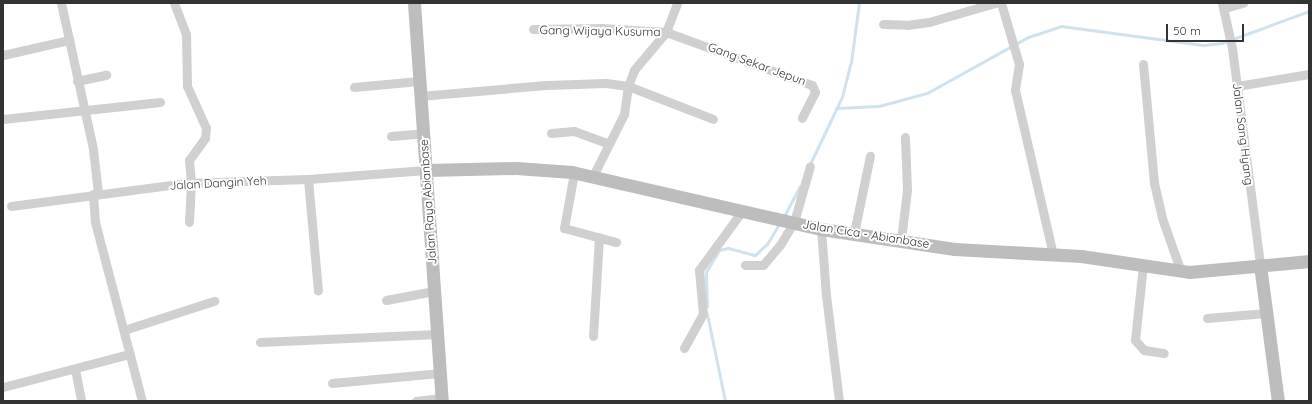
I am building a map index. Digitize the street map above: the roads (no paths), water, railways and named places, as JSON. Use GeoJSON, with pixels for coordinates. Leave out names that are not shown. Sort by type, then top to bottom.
{"type":"FeatureCollection","features":[{"type":"Feature","properties":{"kind":"street"},"geometry":{"type":"LineString","coordinates":[[61,3],[83,111],[93,149],[96,194],[95,222],[142,401]]}},
{"type":"Feature","properties":{"kind":"street"},"geometry":{"type":"LineString","coordinates":[[174,3],[186,34],[187,86],[206,128],[205,138],[189,160],[191,183],[189,222]]}},
{"type":"Feature","properties":{"kind":"street","name":"Jalan Raya Abianbase"},"geometry":{"type":"LineString","coordinates":[[414,3],[441,400]]}},
{"type":"Feature","properties":{"kind":"street"},"geometry":{"type":"LineString","coordinates":[[593,176],[624,114],[628,86],[634,70],[666,32],[677,3]]}},
{"type":"Feature","properties":{"kind":"street"},"geometry":{"type":"LineString","coordinates":[[883,24],[907,25],[929,22],[995,3]]}},
{"type":"Feature","properties":{"kind":"street"},"geometry":{"type":"LineString","coordinates":[[1001,3],[1009,35],[1019,64],[1015,90],[1053,255]]}},
{"type":"Feature","properties":{"kind":"street"},"geometry":{"type":"LineString","coordinates":[[1224,6],[1243,3]]}},
{"type":"Feature","properties":{"kind":"street","name":"Jalan Sang Hyang"},"geometry":{"type":"LineString","coordinates":[[1224,6],[1230,30],[1260,266]]}},
{"type":"Feature","properties":{"kind":"street","name":"Gang Wijaya Kusuma"},"geometry":{"type":"LineString","coordinates":[[533,29],[601,28],[666,32]]}},
{"type":"Feature","properties":{"kind":"street","name":"Gang Sekar Jepun"},"geometry":{"type":"LineString","coordinates":[[666,32],[812,85],[815,92],[802,118]]}},
{"type":"Feature","properties":{"kind":"street"},"geometry":{"type":"LineString","coordinates":[[3,55],[69,40]]}},
{"type":"Feature","properties":{"kind":"street"},"geometry":{"type":"LineString","coordinates":[[1143,64],[1154,182],[1162,218],[1181,272]]}},
{"type":"Feature","properties":{"kind":"street"},"geometry":{"type":"LineString","coordinates":[[1237,86],[1309,74]]}},
{"type":"Feature","properties":{"kind":"street"},"geometry":{"type":"LineString","coordinates":[[77,81],[106,75]]}},
{"type":"Feature","properties":{"kind":"street"},"geometry":{"type":"LineString","coordinates":[[354,87],[419,81]]}},
{"type":"Feature","properties":{"kind":"street"},"geometry":{"type":"LineString","coordinates":[[420,96],[579,83],[628,86],[713,119]]}},
{"type":"Feature","properties":{"kind":"street"},"geometry":{"type":"LineString","coordinates":[[3,119],[160,102]]}},
{"type":"Feature","properties":{"kind":"street"},"geometry":{"type":"LineString","coordinates":[[551,133],[574,131],[609,144]]}},
{"type":"Feature","properties":{"kind":"street"},"geometry":{"type":"LineString","coordinates":[[391,136],[423,133]]}},
{"type":"Feature","properties":{"kind":"street"},"geometry":{"type":"LineString","coordinates":[[901,240],[907,190],[905,137]]}},
{"type":"Feature","properties":{"kind":"street"},"geometry":{"type":"LineString","coordinates":[[854,233],[870,156]]}},
{"type":"Feature","properties":{"kind":"street"},"geometry":{"type":"LineString","coordinates":[[745,265],[757,266],[767,262],[792,222],[810,166]]}},
{"type":"Feature","properties":{"kind":"street","name":"Jalan Cica - Abianbase"},"geometry":{"type":"LineString","coordinates":[[426,170],[516,168],[574,173],[593,176],[821,229],[955,249],[1081,256],[1181,272],[1309,261]]}},
{"type":"Feature","properties":{"kind":"street","name":"Jalan Dangin Yeh"},"geometry":{"type":"LineString","coordinates":[[11,206],[191,183],[308,179],[426,170]]}},
{"type":"Feature","properties":{"kind":"street"},"geometry":{"type":"LineString","coordinates":[[574,173],[564,228],[616,242]]}},
{"type":"Feature","properties":{"kind":"street"},"geometry":{"type":"LineString","coordinates":[[308,179],[318,291]]}},
{"type":"Feature","properties":{"kind":"street"},"geometry":{"type":"LineString","coordinates":[[684,348],[703,314],[700,270],[742,211]]}},
{"type":"Feature","properties":{"kind":"street"},"geometry":{"type":"LineString","coordinates":[[821,229],[826,295],[839,401]]}},
{"type":"Feature","properties":{"kind":"street"},"geometry":{"type":"LineString","coordinates":[[593,336],[599,237]]}},
{"type":"Feature","properties":{"kind":"street"},"geometry":{"type":"LineString","coordinates":[[1143,265],[1135,340],[1144,350],[1164,354]]}},
{"type":"Feature","properties":{"kind":"street"},"geometry":{"type":"LineString","coordinates":[[1260,266],[1278,401]]}},
{"type":"Feature","properties":{"kind":"street"},"geometry":{"type":"LineString","coordinates":[[386,300],[434,291]]}},
{"type":"Feature","properties":{"kind":"street"},"geometry":{"type":"LineString","coordinates":[[124,330],[214,301]]}},
{"type":"Feature","properties":{"kind":"street"},"geometry":{"type":"LineString","coordinates":[[1207,318],[1266,313]]}},
{"type":"Feature","properties":{"kind":"street"},"geometry":{"type":"LineString","coordinates":[[260,342],[437,334]]}},
{"type":"Feature","properties":{"kind":"street"},"geometry":{"type":"LineString","coordinates":[[3,387],[130,354]]}},
{"type":"Feature","properties":{"kind":"street"},"geometry":{"type":"LineString","coordinates":[[75,369],[81,401]]}},
{"type":"Feature","properties":{"kind":"street"},"geometry":{"type":"LineString","coordinates":[[332,383],[439,373]]}},
{"type":"Feature","properties":{"kind":"street"},"geometry":{"type":"LineString","coordinates":[[416,401],[441,400]]}},
{"type":"Feature","properties":{"kind":"waterway"},"geometry":{"type":"LineString","coordinates":[[810,164],[842,97],[851,62],[859,3]]}},
{"type":"Feature","properties":{"kind":"waterway"},"geometry":{"type":"LineString","coordinates":[[836,108],[879,106],[927,93],[1028,37],[1061,26],[1203,45],[1222,43],[1309,11]]}},
{"type":"Feature","properties":{"kind":"waterway"},"geometry":{"type":"LineString","coordinates":[[783,218],[800,186]]}},
{"type":"Feature","properties":{"kind":"waterway"},"geometry":{"type":"LineString","coordinates":[[707,306],[706,272],[719,250],[728,248],[755,255],[767,244],[780,222]]}},
{"type":"Feature","properties":{"kind":"waterway"},"geometry":{"type":"LineString","coordinates":[[707,314],[725,401]]}}]}
